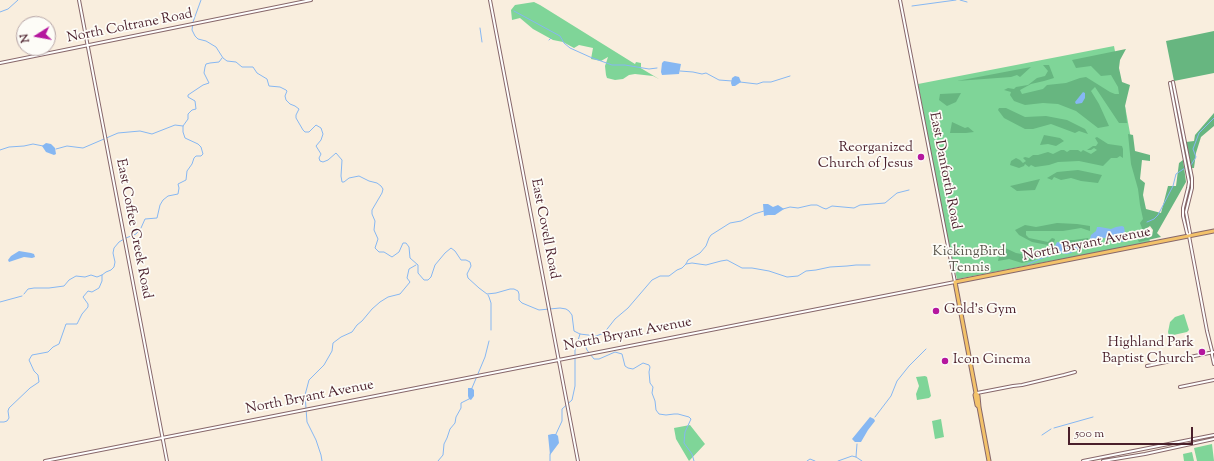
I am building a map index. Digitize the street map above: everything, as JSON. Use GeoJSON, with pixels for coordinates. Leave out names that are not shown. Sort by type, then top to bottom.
{"type":"FeatureCollection","features":[{"type":"Feature","properties":{"kind":"main road","name":"North Bryant Avenue"},"geometry":{"type":"LineString","coordinates":[[955,282],[1214,231]]}},
{"type":"Feature","properties":{"kind":"main road","name":"East Danforth Road"},"geometry":{"type":"LineString","coordinates":[[955,282],[988,461]]}},
{"type":"Feature","properties":{"kind":"street","name":"East Coffee Creek Road"},"geometry":{"type":"LineString","coordinates":[[80,0],[167,461]]}},
{"type":"Feature","properties":{"kind":"street","name":"North Coltrane Road"},"geometry":{"type":"LineString","coordinates":[[0,63],[311,0]]}},
{"type":"Feature","properties":{"kind":"street","name":"East Covell Road"},"geometry":{"type":"LineString","coordinates":[[490,0],[578,461]]}},
{"type":"Feature","properties":{"kind":"street","name":"East Danforth Road"},"geometry":{"type":"LineString","coordinates":[[900,0],[955,282]]}},
{"type":"Feature","properties":{"kind":"street"},"geometry":{"type":"LineString","coordinates":[[1173,82],[1192,181],[1186,212],[1190,233],[1188,236]]}},
{"type":"Feature","properties":{"kind":"street"},"geometry":{"type":"LineString","coordinates":[[1170,83],[1189,182],[1183,211],[1213,352],[1214,364]]}},
{"type":"Feature","properties":{"kind":"street","name":"North Bryant Avenue"},"geometry":{"type":"LineString","coordinates":[[45,461],[955,282]]}},
{"type":"Feature","properties":{"kind":"street"},"geometry":{"type":"LineString","coordinates":[[1147,366],[1213,352]]}},
{"type":"Feature","properties":{"kind":"street"},"geometry":{"type":"LineString","coordinates":[[976,393],[1022,385],[1064,376],[1075,372]]}},
{"type":"Feature","properties":{"kind":"street"},"geometry":{"type":"LineString","coordinates":[[1180,387],[1214,380]]}},
{"type":"Feature","properties":{"kind":"street"},"geometry":{"type":"LineString","coordinates":[[1083,461],[1214,436]]}},
{"type":"Feature","properties":{"kind":"street"},"geometry":{"type":"LineString","coordinates":[[1103,461],[1214,440]]}},
{"type":"Feature","properties":{"kind":"green space"},"geometry":{"type":"Polygon","coordinates":[[[534,2],[635,64],[636,62],[641,63],[641,67],[639,67],[659,79],[653,76],[635,74],[629,75],[623,79],[615,80],[607,78],[605,66],[608,57],[601,61],[591,59],[593,48],[579,45],[574,48],[563,42],[553,40],[533,29],[520,18],[512,20],[511,10],[515,5],[534,2]]]}},
{"type":"Feature","properties":{"kind":"green space"},"geometry":{"type":"Polygon","coordinates":[[[1214,31],[1214,73],[1174,81],[1166,41],[1214,31]]]}},
{"type":"Feature","properties":{"kind":"green space","name":"KickingBird Tennis"},"geometry":{"type":"Polygon","coordinates":[[[1114,46],[1150,242],[957,279],[948,241],[918,84],[1114,46]]]}},
{"type":"Feature","properties":{"kind":"green space"},"geometry":{"type":"Polygon","coordinates":[[[1126,49],[1120,60],[1119,68],[1122,82],[1130,85],[1125,106],[1127,123],[1119,123],[1095,87],[1091,91],[1109,126],[1098,128],[1076,111],[1058,104],[1043,103],[1025,105],[1014,101],[1010,95],[1011,92],[1004,90],[1028,85],[1037,78],[1045,76],[1048,71],[1043,65],[1049,65],[1054,78],[1031,84],[1020,90],[1022,94],[1043,89],[1047,85],[1066,83],[1086,77],[1110,92],[1119,94],[1118,87],[1111,75],[1101,76],[1091,66],[1076,68],[1072,60],[1126,49]]]}},
{"type":"Feature","properties":{"kind":"green space"},"geometry":{"type":"Polygon","coordinates":[[[1031,67],[1020,77],[1017,75],[1011,77],[957,81],[1031,67]]]}},
{"type":"Feature","properties":{"kind":"green space"},"geometry":{"type":"Polygon","coordinates":[[[961,93],[956,102],[947,106],[939,100],[940,94],[961,93]]]}},
{"type":"Feature","properties":{"kind":"green space"},"geometry":{"type":"Polygon","coordinates":[[[999,108],[1006,108],[1025,117],[1046,116],[1067,120],[1085,129],[1088,134],[1079,131],[1075,133],[1051,124],[1033,129],[1025,129],[1004,118],[998,110],[999,108]]]}},
{"type":"Feature","properties":{"kind":"green space"},"geometry":{"type":"Polygon","coordinates":[[[1214,113],[1214,126],[1201,137],[1196,153],[1194,168],[1191,168],[1186,142],[1194,141],[1195,135],[1214,113]]]}},
{"type":"Feature","properties":{"kind":"green space"},"geometry":{"type":"Polygon","coordinates":[[[952,122],[965,128],[968,127],[974,132],[950,133],[952,122]]]}},
{"type":"Feature","properties":{"kind":"green space"},"geometry":{"type":"Polygon","coordinates":[[[1128,134],[1133,135],[1135,151],[1150,155],[1150,161],[1142,160],[1140,179],[1145,183],[1143,195],[1146,209],[1161,213],[1168,186],[1176,186],[1179,163],[1183,160],[1186,182],[1157,233],[1161,237],[1139,242],[1138,240],[1144,236],[1148,238],[1152,236],[1153,230],[1150,226],[1143,231],[1140,223],[1143,219],[1138,189],[1131,164],[1128,134]]]}},
{"type":"Feature","properties":{"kind":"green space"},"geometry":{"type":"Polygon","coordinates":[[[1044,135],[1060,138],[1064,141],[1056,146],[1048,144],[1040,145],[1044,135]]]}},
{"type":"Feature","properties":{"kind":"green space"},"geometry":{"type":"Polygon","coordinates":[[[1097,137],[1108,144],[1122,146],[1123,158],[1120,156],[1117,158],[1111,158],[1103,166],[1079,161],[1058,162],[1035,167],[1031,165],[1029,167],[1025,164],[1019,168],[1010,165],[1011,161],[1016,158],[1023,163],[1026,161],[1023,158],[1025,157],[1029,158],[1033,155],[1048,152],[1053,154],[1061,150],[1067,152],[1070,150],[1078,150],[1081,152],[1083,150],[1091,154],[1097,150],[1094,148],[1087,150],[1093,146],[1096,146],[1098,143],[1095,138],[1097,137]]]}},
{"type":"Feature","properties":{"kind":"green space"},"geometry":{"type":"Polygon","coordinates":[[[1078,170],[1102,175],[1098,183],[1071,178],[1061,180],[1054,177],[1052,180],[1047,178],[1057,172],[1078,170]]]}},
{"type":"Feature","properties":{"kind":"green space"},"geometry":{"type":"Polygon","coordinates":[[[1040,179],[1035,190],[1017,191],[1010,186],[1040,179]]]}},
{"type":"Feature","properties":{"kind":"green space"},"geometry":{"type":"Polygon","coordinates":[[[1057,223],[1090,226],[1090,231],[1081,228],[1063,231],[1026,231],[1026,235],[1029,238],[1048,242],[1052,238],[1055,239],[1053,246],[1032,242],[1019,235],[1015,230],[1025,225],[1036,227],[1057,223]]]}},
{"type":"Feature","properties":{"kind":"green space"},"geometry":{"type":"Polygon","coordinates":[[[1088,238],[1090,243],[1093,242],[1092,244],[1084,246],[1082,243],[1061,243],[1065,240],[1088,238]]]}},
{"type":"Feature","properties":{"kind":"green space"},"geometry":{"type":"Polygon","coordinates":[[[1001,246],[1016,253],[1032,256],[1033,258],[1037,257],[1035,260],[1022,263],[1009,259],[998,261],[1001,246]]]}},
{"type":"Feature","properties":{"kind":"green space"},"geometry":{"type":"Polygon","coordinates":[[[1184,314],[1189,330],[1187,332],[1169,336],[1168,332],[1170,322],[1175,317],[1184,314]]]}},
{"type":"Feature","properties":{"kind":"green space"},"geometry":{"type":"Polygon","coordinates":[[[916,377],[927,377],[931,396],[929,398],[917,400],[916,394],[919,386],[916,377]]]}},
{"type":"Feature","properties":{"kind":"green space"},"geometry":{"type":"Polygon","coordinates":[[[941,419],[944,437],[935,439],[932,421],[941,419]]]}},
{"type":"Feature","properties":{"kind":"green space"},"geometry":{"type":"Polygon","coordinates":[[[690,425],[705,444],[689,461],[676,439],[674,428],[690,425]]]}},
{"type":"Feature","properties":{"kind":"green space"},"geometry":{"type":"Polygon","coordinates":[[[1212,444],[1214,461],[1197,461],[1194,448],[1212,444]]]}},
{"type":"Feature","properties":{"kind":"green space"},"geometry":{"type":"Polygon","coordinates":[[[1192,452],[1194,461],[1184,461],[1183,454],[1192,452]]]}},
{"type":"Feature","properties":{"kind":"water"},"geometry":{"type":"Polygon","coordinates":[[[664,61],[681,64],[679,74],[662,75],[662,63],[664,61]]]}},
{"type":"Feature","properties":{"kind":"water"},"geometry":{"type":"Polygon","coordinates":[[[735,76],[739,77],[741,82],[735,86],[732,86],[732,78],[735,76]]]}},
{"type":"Feature","properties":{"kind":"water"},"geometry":{"type":"Polygon","coordinates":[[[1083,92],[1085,93],[1085,98],[1082,103],[1076,104],[1075,102],[1083,92]]]}},
{"type":"Feature","properties":{"kind":"water"},"geometry":{"type":"Polygon","coordinates":[[[46,143],[51,144],[55,148],[56,154],[54,155],[46,152],[42,146],[46,143]]]}},
{"type":"Feature","properties":{"kind":"water"},"geometry":{"type":"Polygon","coordinates":[[[763,204],[768,204],[773,207],[778,205],[784,209],[775,215],[764,216],[763,204]]]}},
{"type":"Feature","properties":{"kind":"water"},"geometry":{"type":"Polygon","coordinates":[[[1122,226],[1124,227],[1125,233],[1123,242],[1119,241],[1113,236],[1099,238],[1093,242],[1090,239],[1097,227],[1111,229],[1122,226]]]}},
{"type":"Feature","properties":{"kind":"water"},"geometry":{"type":"Polygon","coordinates":[[[1057,242],[1069,244],[1078,243],[1081,247],[1071,253],[1061,253],[1049,256],[1057,252],[1055,246],[1057,242]]]}},
{"type":"Feature","properties":{"kind":"water"},"geometry":{"type":"Polygon","coordinates":[[[19,251],[34,254],[35,257],[24,257],[9,262],[8,260],[11,256],[19,251]]]}},
{"type":"Feature","properties":{"kind":"water"},"geometry":{"type":"Polygon","coordinates":[[[468,388],[472,388],[474,390],[474,396],[471,400],[468,396],[468,388]]]}},
{"type":"Feature","properties":{"kind":"water"},"geometry":{"type":"Polygon","coordinates":[[[870,417],[875,421],[861,442],[855,442],[852,439],[870,417]]]}},
{"type":"Feature","properties":{"kind":"water"},"geometry":{"type":"Polygon","coordinates":[[[556,434],[558,436],[559,443],[550,455],[548,435],[556,434]]]}},
{"type":"Feature","properties":{"kind":"waterway"},"geometry":{"type":"LineString","coordinates":[[0,12],[8,9],[18,0]]}},
{"type":"Feature","properties":{"kind":"waterway"},"geometry":{"type":"LineString","coordinates":[[201,0],[193,22],[192,30],[195,36],[198,39],[206,41],[216,47],[223,58],[227,61],[236,62],[242,67],[253,67],[257,73],[267,79],[269,86],[280,87],[286,90],[286,100],[299,109],[296,118],[303,130],[305,132],[309,132],[316,125],[321,128],[323,134],[321,140],[316,146],[321,154],[319,158],[320,161],[323,162],[328,160],[336,153],[342,160],[342,182],[349,178],[359,176],[381,186],[383,189],[382,193],[372,210],[375,221],[374,230],[378,239],[375,248],[379,252],[384,252],[392,257],[399,252],[403,243],[406,243],[409,247],[410,258],[418,265],[418,273],[424,280],[428,280],[431,277],[435,265],[451,248],[461,260],[470,262],[471,266],[467,274],[468,278],[487,294],[514,289],[518,291],[519,300],[522,303],[539,310],[560,308],[566,309],[572,315],[574,331],[580,334],[596,336],[604,333],[615,319],[628,308],[652,280],[660,276],[669,276],[682,268],[688,260],[700,253],[706,246],[711,235],[730,223],[741,221],[754,214],[764,211]]}},
{"type":"Feature","properties":{"kind":"waterway"},"geometry":{"type":"LineString","coordinates":[[912,6],[956,0]]}},
{"type":"Feature","properties":{"kind":"waterway"},"geometry":{"type":"LineString","coordinates":[[960,0],[967,2]]}},
{"type":"Feature","properties":{"kind":"waterway"},"geometry":{"type":"LineString","coordinates":[[514,11],[560,36],[564,43],[570,48],[590,57],[612,65],[625,65],[649,69],[657,68]]}},
{"type":"Feature","properties":{"kind":"waterway"},"geometry":{"type":"LineString","coordinates":[[480,28],[482,42]]}},
{"type":"Feature","properties":{"kind":"waterway"},"geometry":{"type":"LineString","coordinates":[[126,238],[136,234],[141,228],[145,219],[157,218],[160,205],[163,200],[168,196],[178,194],[178,184],[186,180],[187,171],[194,158],[203,154],[201,147],[185,138],[183,132],[183,126],[188,119],[188,114],[192,110],[196,109],[195,101],[188,97],[188,95],[203,85],[209,83],[204,73],[206,64],[219,62],[222,58]]}},
{"type":"Feature","properties":{"kind":"waterway"},"geometry":{"type":"LineString","coordinates":[[680,71],[702,74],[706,73],[719,80],[732,81]]}},
{"type":"Feature","properties":{"kind":"waterway"},"geometry":{"type":"LineString","coordinates":[[740,82],[757,84],[771,82],[790,76]]}},
{"type":"Feature","properties":{"kind":"waterway"},"geometry":{"type":"LineString","coordinates":[[1191,165],[1196,157],[1193,149],[1199,133],[1214,118]]}},
{"type":"Feature","properties":{"kind":"waterway"},"geometry":{"type":"LineString","coordinates":[[56,149],[67,146],[83,148],[118,133],[140,131],[152,134],[175,125],[183,126]]}},
{"type":"Feature","properties":{"kind":"waterway"},"geometry":{"type":"LineString","coordinates":[[0,150],[9,147],[33,144],[43,146]]}},
{"type":"Feature","properties":{"kind":"waterway"},"geometry":{"type":"LineString","coordinates":[[1147,222],[1154,219],[1158,215],[1173,186],[1176,174],[1185,168]]}},
{"type":"Feature","properties":{"kind":"waterway"},"geometry":{"type":"LineString","coordinates":[[783,209],[811,205],[817,205],[826,209],[832,206],[854,208],[860,205],[885,203],[897,193],[909,190]]}},
{"type":"Feature","properties":{"kind":"waterway"},"geometry":{"type":"LineString","coordinates":[[24,294],[28,289],[64,286],[69,280],[76,276],[85,277],[91,275],[97,277],[102,275],[114,267],[114,248],[124,239]]}},
{"type":"Feature","properties":{"kind":"waterway"},"geometry":{"type":"LineString","coordinates":[[1083,244],[1085,245],[1090,242]]}},
{"type":"Feature","properties":{"kind":"waterway"},"geometry":{"type":"LineString","coordinates":[[1028,264],[1050,256]]}},
{"type":"Feature","properties":{"kind":"waterway"},"geometry":{"type":"LineString","coordinates":[[686,264],[692,263],[706,265],[727,260],[742,268],[769,271],[787,277],[798,276],[806,271],[830,267],[870,265]]}},
{"type":"Feature","properties":{"kind":"waterway"},"geometry":{"type":"LineString","coordinates":[[322,461],[316,440],[307,422],[305,395],[309,380],[324,365],[332,351],[333,343],[352,332],[380,302],[388,297],[400,294],[410,282],[407,278],[409,269],[416,265]]}},
{"type":"Feature","properties":{"kind":"waterway"},"geometry":{"type":"LineString","coordinates":[[0,422],[7,421],[9,418],[9,408],[30,388],[39,382],[38,375],[34,371],[29,360],[32,355],[48,352],[59,344],[66,324],[77,324],[82,314],[88,307],[88,304],[83,297],[88,291],[92,292],[99,288],[102,281],[102,275]]}},
{"type":"Feature","properties":{"kind":"waterway"},"geometry":{"type":"LineString","coordinates":[[488,295],[491,303],[491,330]]}},
{"type":"Feature","properties":{"kind":"waterway"},"geometry":{"type":"LineString","coordinates":[[0,302],[22,296]]}},
{"type":"Feature","properties":{"kind":"waterway"},"geometry":{"type":"LineString","coordinates":[[556,434],[562,421],[562,409],[572,400],[575,386],[575,350],[580,334]]}},
{"type":"Feature","properties":{"kind":"waterway"},"geometry":{"type":"LineString","coordinates":[[579,340],[584,343],[594,359],[599,359],[615,352],[622,354],[625,366],[628,368],[633,369],[643,363],[649,365],[650,383],[653,387],[652,393],[656,410],[659,414],[678,414],[691,419],[685,432],[684,443],[692,454],[694,461]]}},
{"type":"Feature","properties":{"kind":"waterway"},"geometry":{"type":"LineString","coordinates":[[472,388],[485,357],[489,341]]}},
{"type":"Feature","properties":{"kind":"waterway"},"geometry":{"type":"LineString","coordinates":[[875,417],[891,396],[897,381],[926,349]]}},
{"type":"Feature","properties":{"kind":"waterway"},"geometry":{"type":"LineString","coordinates":[[438,461],[443,455],[444,444],[450,429],[455,423],[456,417],[461,408],[461,403],[469,399]]}},
{"type":"Feature","properties":{"kind":"waterway"},"geometry":{"type":"LineString","coordinates":[[1054,428],[1093,417]]}},
{"type":"Feature","properties":{"kind":"waterway"},"geometry":{"type":"LineString","coordinates":[[1042,435],[1051,429]]}},
{"type":"Feature","properties":{"kind":"waterway"},"geometry":{"type":"LineString","coordinates":[[856,457],[857,444]]}},
{"type":"Feature","properties":{"kind":"waterway"},"geometry":{"type":"LineString","coordinates":[[550,454],[550,461]]}},
{"type":"Feature","properties":{"kind":"waterway"},"geometry":{"type":"LineString","coordinates":[[838,461],[852,456],[862,461]]}},
{"type":"Feature","properties":{"kind":"waterway"},"geometry":{"type":"LineString","coordinates":[[807,461],[810,459],[815,461]]}},
{"type":"Feature","properties":{"kind":"place","name":"Reorganized Church of Jesus"},"geometry":{"type":"Point","coordinates":[921,157]}},
{"type":"Feature","properties":{"kind":"place","name":"Gold's Gym"},"geometry":{"type":"Point","coordinates":[936,311]}},
{"type":"Feature","properties":{"kind":"place","name":"Highland Park Baptist Church"},"geometry":{"type":"Point","coordinates":[1202,352]}},
{"type":"Feature","properties":{"kind":"place","name":"Icon Cinema"},"geometry":{"type":"Point","coordinates":[945,361]}}]}
